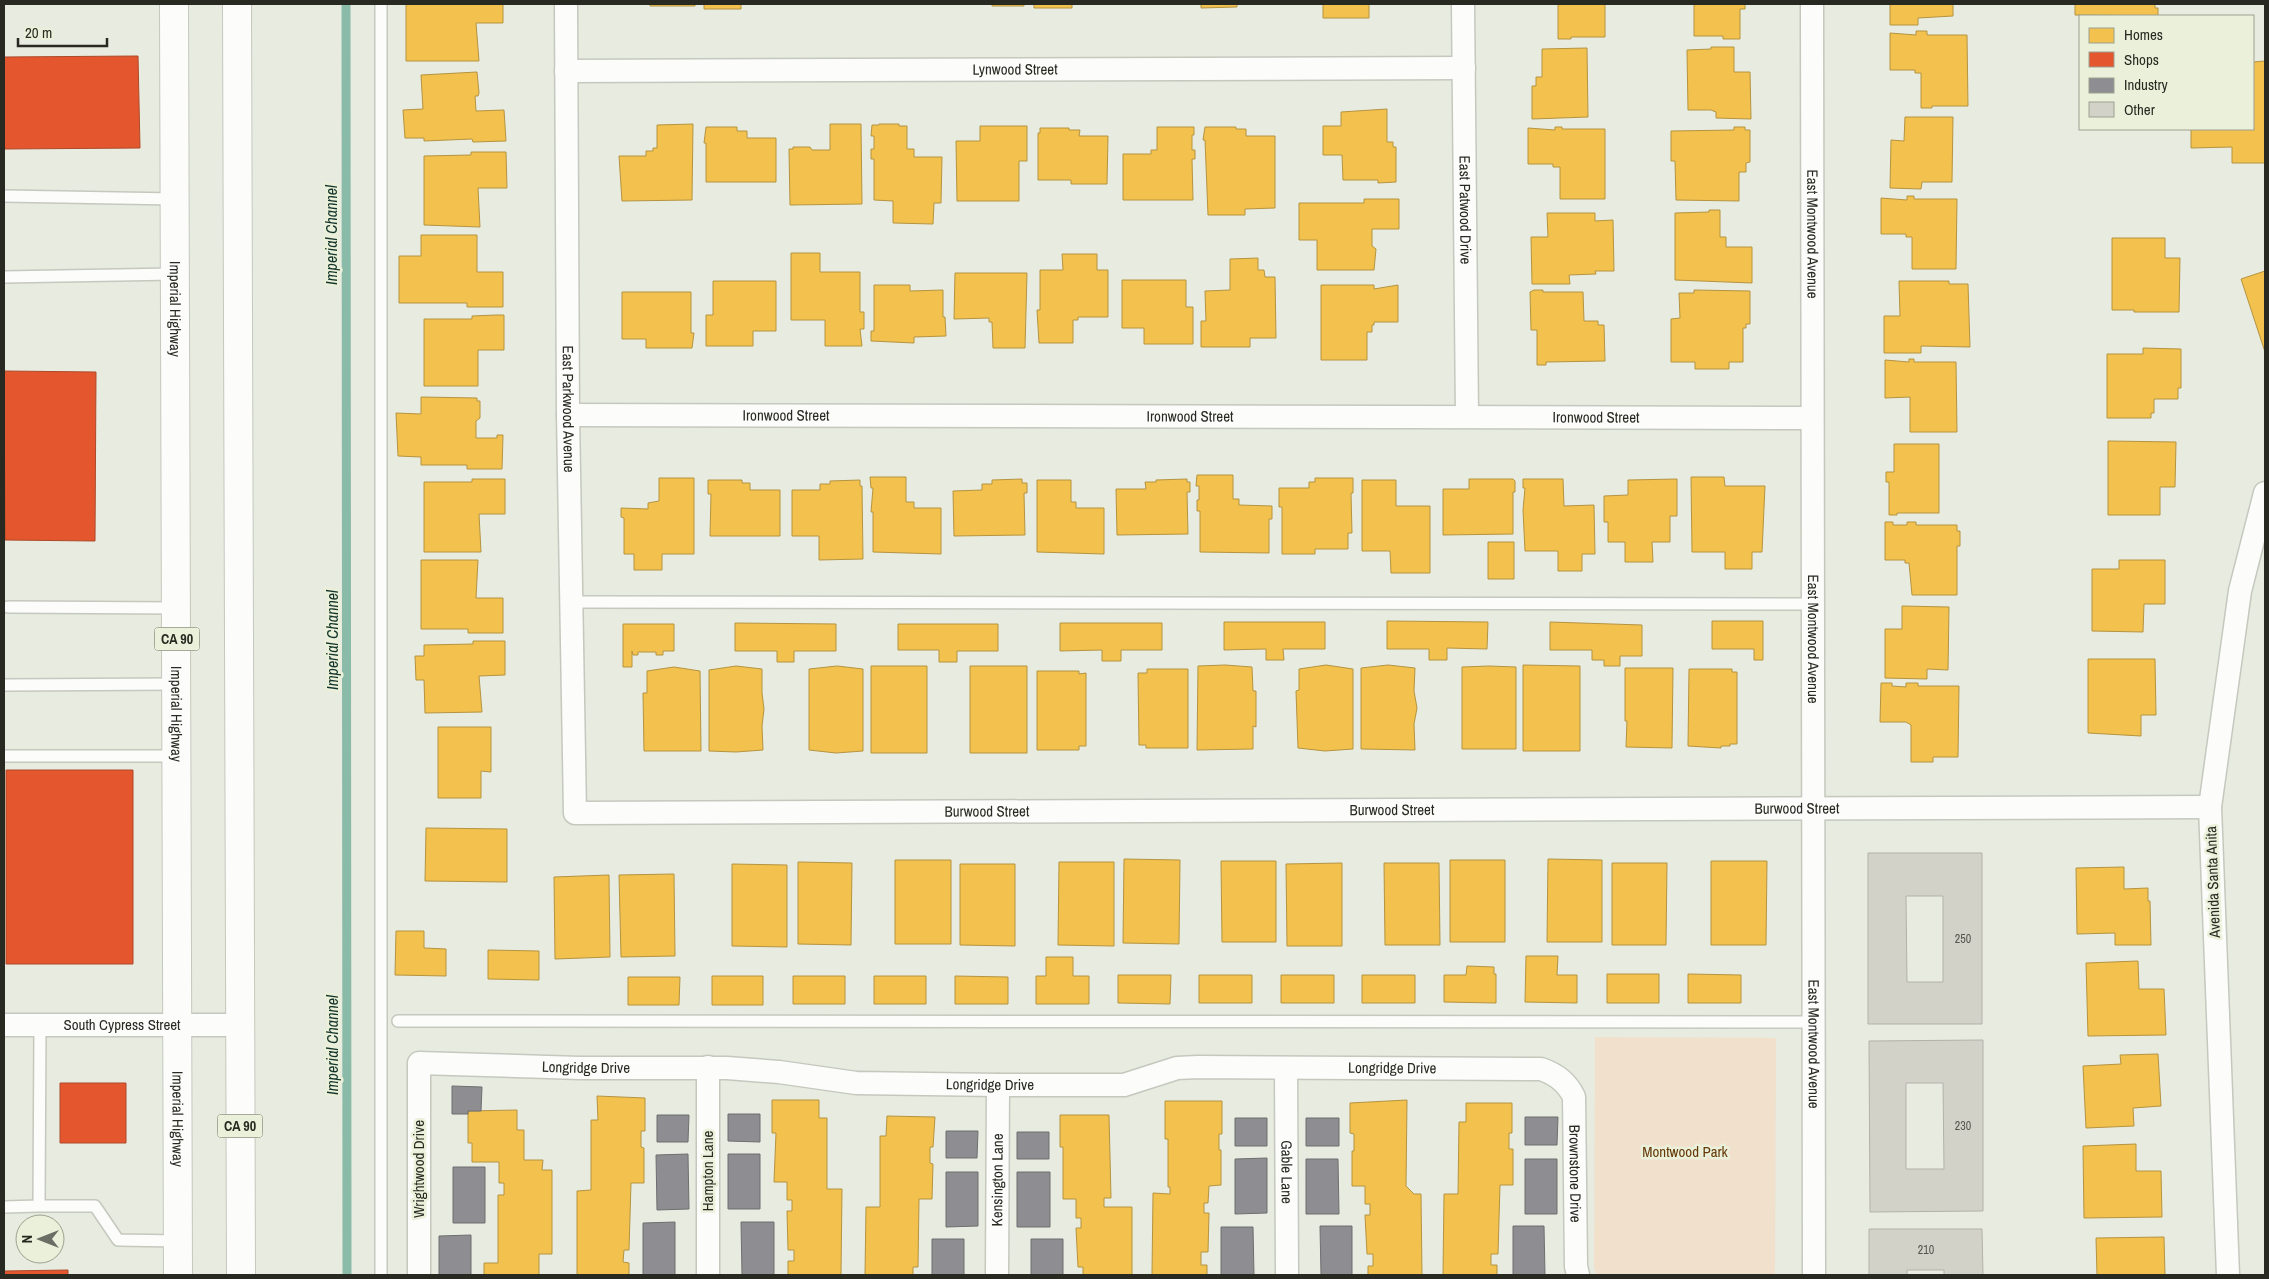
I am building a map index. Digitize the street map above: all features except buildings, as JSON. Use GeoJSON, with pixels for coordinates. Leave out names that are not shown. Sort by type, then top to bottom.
{"type":"FeatureCollection","features":[{"type":"Feature","properties":{"kind":"main road","name":"Imperial Highway"},"geometry":{"type":"LineString","coordinates":[[174,4],[178,1275]]}},
{"type":"Feature","properties":{"kind":"main road","name":"CA 90"},"geometry":{"type":"LineString","coordinates":[[237,4],[240,1275]]}},
{"type":"Feature","properties":{"kind":"street","name":"East Parkwood Avenue"},"geometry":{"type":"LineString","coordinates":[[566,4],[568,415],[575,813]]}},
{"type":"Feature","properties":{"kind":"street","name":"East Patwood Drive"},"geometry":{"type":"LineString","coordinates":[[1463,4],[1466,416]]}},
{"type":"Feature","properties":{"kind":"street","name":"East Montwood Avenue"},"geometry":{"type":"LineString","coordinates":[[1812,4],[1814,1275]]}},
{"type":"Feature","properties":{"kind":"street","name":"Lynwood Street"},"geometry":{"type":"LineString","coordinates":[[566,71],[1464,68]]}},
{"type":"Feature","properties":{"kind":"street","name":"Ironwood Street"},"geometry":{"type":"LineString","coordinates":[[568,415],[1812,418]]}},
{"type":"Feature","properties":{"kind":"street","name":"Avenida Santa Anita"},"geometry":{"type":"LineString","coordinates":[[2228,1275],[2210,806],[2240,591],[2265,493]]}},
{"type":"Feature","properties":{"kind":"street","name":"Burwood Street"},"geometry":{"type":"LineString","coordinates":[[575,813],[2210,806]]}},
{"type":"Feature","properties":{"kind":"street","name":"South Cypress Street"},"geometry":{"type":"LineString","coordinates":[[4,1025],[240,1025]]}},
{"type":"Feature","properties":{"kind":"street","name":"Longridge Drive"},"geometry":{"type":"LineString","coordinates":[[419,1063],[580,1068],[708,1067],[757,1070],[856,1083],[998,1085],[1124,1085],[1176,1068],[1533,1067],[1558,1076]]}},
{"type":"Feature","properties":{"kind":"street","name":"Wrightwood Drive"},"geometry":{"type":"LineString","coordinates":[[419,1063],[419,1275]]}},
{"type":"Feature","properties":{"kind":"street","name":"Hampton Lane"},"geometry":{"type":"LineString","coordinates":[[708,1067],[708,1275]]}},
{"type":"Feature","properties":{"kind":"street","name":"Gable Lane"},"geometry":{"type":"LineString","coordinates":[[1286,1068],[1287,1275]]}},
{"type":"Feature","properties":{"kind":"street","name":"Brownstone Drive"},"geometry":{"type":"LineString","coordinates":[[1558,1076],[1571,1091],[1575,1104],[1576,1266],[1578,1275]]}},
{"type":"Feature","properties":{"kind":"street","name":"Kensington Lane"},"geometry":{"type":"LineString","coordinates":[[997,1275],[998,1085]]}},
{"type":"Feature","properties":{"kind":"lane"},"geometry":{"type":"LineString","coordinates":[[381,4],[381,1275]]}},
{"type":"Feature","properties":{"kind":"lane"},"geometry":{"type":"LineString","coordinates":[[4,196],[175,198]]}},
{"type":"Feature","properties":{"kind":"lane"},"geometry":{"type":"LineString","coordinates":[[4,277],[175,274]]}},
{"type":"Feature","properties":{"kind":"lane"},"geometry":{"type":"LineString","coordinates":[[571,602],[1813,604]]}},
{"type":"Feature","properties":{"kind":"lane"},"geometry":{"type":"LineString","coordinates":[[8,607],[176,608]]}},
{"type":"Feature","properties":{"kind":"lane"},"geometry":{"type":"LineString","coordinates":[[6,685],[177,684]]}},
{"type":"Feature","properties":{"kind":"lane"},"geometry":{"type":"LineString","coordinates":[[4,756],[177,756]]}},
{"type":"Feature","properties":{"kind":"lane"},"geometry":{"type":"LineString","coordinates":[[398,1021],[1813,1022]]}},
{"type":"Feature","properties":{"kind":"lane"},"geometry":{"type":"LineString","coordinates":[[39,1206],[40,1025]]}},
{"type":"Feature","properties":{"kind":"lane"},"geometry":{"type":"LineString","coordinates":[[4,1207],[95,1206],[118,1240],[178,1241]]}},
{"type":"Feature","properties":{"kind":"green space","name":"Montwood Park"},"geometry":{"type":"Polygon","coordinates":[[[1595,1037],[1776,1038],[1775,1275],[1596,1275],[1594,1267],[1595,1037]]]}},
{"type":"Feature","properties":{"kind":"waterway","name":"Imperial Channel"},"geometry":{"type":"LineString","coordinates":[[346,4],[347,1275]]}}]}
